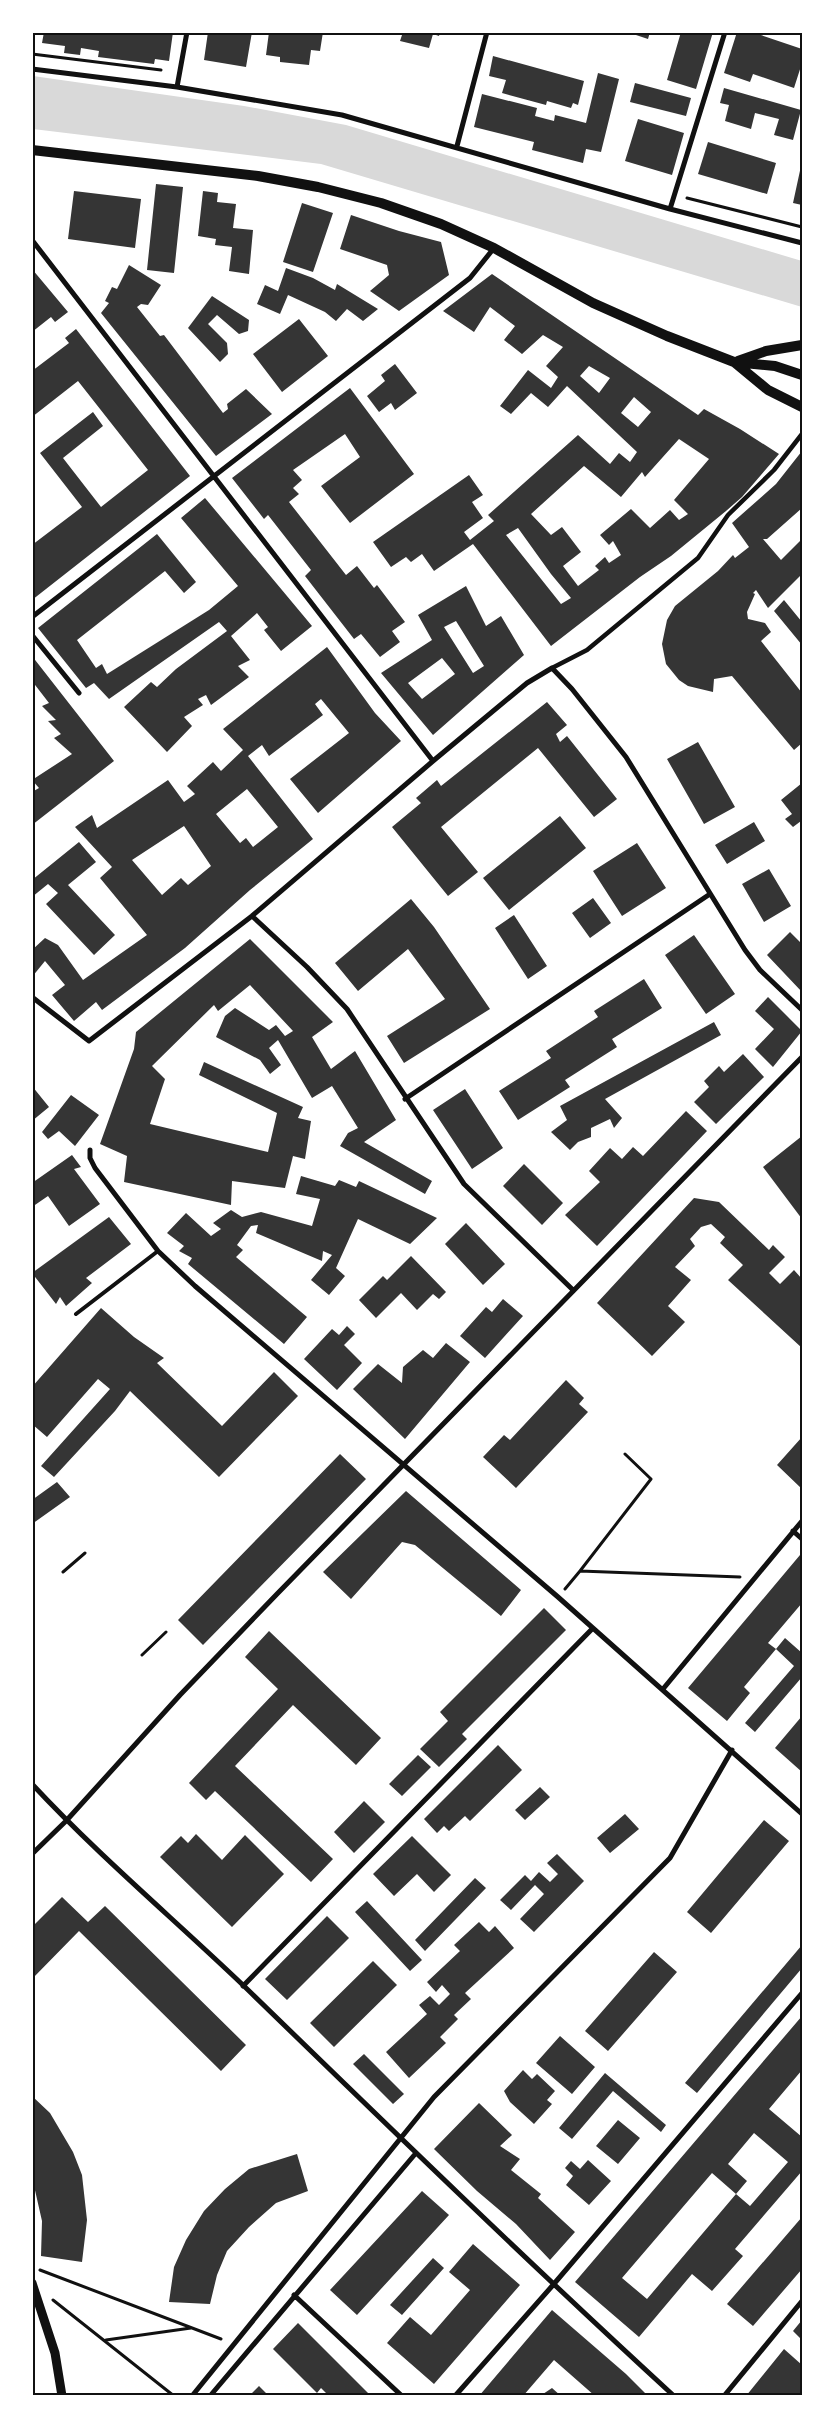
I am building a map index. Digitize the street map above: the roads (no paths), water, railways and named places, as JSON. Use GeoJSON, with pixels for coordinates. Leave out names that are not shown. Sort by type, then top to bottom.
{"type":"FeatureCollection","features":[{"type":"Feature","properties":{"kind":"main road"},"geometry":{"type":"LineString","coordinates":[[32,150],[258,176],[318,186],[389,206],[441,224],[494,248],[618,315],[734,362],[775,366],[802,376]]}},
{"type":"Feature","properties":{"kind":"main road"},"geometry":{"type":"LineString","coordinates":[[734,362],[766,351],[802,345]]}},
{"type":"Feature","properties":{"kind":"main road"},"geometry":{"type":"LineString","coordinates":[[734,362],[768,390],[802,407]]}},
{"type":"Feature","properties":{"kind":"street"},"geometry":{"type":"LineString","coordinates":[[177,87],[187,32]]}},
{"type":"Feature","properties":{"kind":"street"},"geometry":{"type":"LineString","coordinates":[[457,146],[487,32]]}},
{"type":"Feature","properties":{"kind":"street"},"geometry":{"type":"LineString","coordinates":[[670,208],[725,32]]}},
{"type":"Feature","properties":{"kind":"street"},"geometry":{"type":"LineString","coordinates":[[32,69],[177,87],[342,115],[457,146],[670,208],[802,243]]}},
{"type":"Feature","properties":{"kind":"street"},"geometry":{"type":"LineString","coordinates":[[32,240],[433,761]]}},
{"type":"Feature","properties":{"kind":"street"},"geometry":{"type":"LineString","coordinates":[[32,617],[470,278],[494,248]]}},
{"type":"Feature","properties":{"kind":"street"},"geometry":{"type":"LineString","coordinates":[[32,997],[89,1041],[252,916],[527,683],[587,650],[698,558],[728,515],[774,470],[802,434]]}},
{"type":"Feature","properties":{"kind":"street"},"geometry":{"type":"LineString","coordinates":[[32,635],[78,693]]}},
{"type":"Feature","properties":{"kind":"street"},"geometry":{"type":"LineString","coordinates":[[552,668],[572,689],[626,757],[745,950],[760,970],[802,1010]]}},
{"type":"Feature","properties":{"kind":"street"},"geometry":{"type":"LineString","coordinates":[[405,1099],[710,894]]}},
{"type":"Feature","properties":{"kind":"street"},"geometry":{"type":"LineString","coordinates":[[252,916],[307,967],[347,1009],[405,1099],[464,1184],[573,1290]]}},
{"type":"Feature","properties":{"kind":"street"},"geometry":{"type":"LineString","coordinates":[[32,1854],[66,1821],[180,1694],[802,1057]]}},
{"type":"Feature","properties":{"kind":"street"},"geometry":{"type":"LineString","coordinates":[[90,1150],[90,1158],[95,1168],[158,1251],[226,1315],[405,1464],[663,1689],[802,1814]]}},
{"type":"Feature","properties":{"kind":"street"},"geometry":{"type":"LineString","coordinates":[[663,1689],[802,1521]]}},
{"type":"Feature","properties":{"kind":"street"},"geometry":{"type":"LineString","coordinates":[[793,1531],[802,1539]]}},
{"type":"Feature","properties":{"kind":"street"},"geometry":{"type":"LineString","coordinates":[[243,1986],[593,1628]]}},
{"type":"Feature","properties":{"kind":"street"},"geometry":{"type":"LineString","coordinates":[[192,2396],[434,2097],[670,1858],[732,1750]]}},
{"type":"Feature","properties":{"kind":"street"},"geometry":{"type":"LineString","coordinates":[[32,1784],[66,1821],[243,1986],[553,2285],[674,2396]]}},
{"type":"Feature","properties":{"kind":"street"},"geometry":{"type":"LineString","coordinates":[[456,2396],[802,1993]]}},
{"type":"Feature","properties":{"kind":"street"},"geometry":{"type":"LineString","coordinates":[[210,2396],[416,2153]]}},
{"type":"Feature","properties":{"kind":"street"},"geometry":{"type":"LineString","coordinates":[[34,2287],[55,2353],[62,2396]]}},
{"type":"Feature","properties":{"kind":"street"},"geometry":{"type":"LineString","coordinates":[[294,2295],[402,2396]]}},
{"type":"Feature","properties":{"kind":"street"},"geometry":{"type":"LineString","coordinates":[[724,2396],[802,2301]]}},
{"type":"Feature","properties":{"kind":"lane"},"geometry":{"type":"LineString","coordinates":[[76,1314],[158,1251]]}}]}
